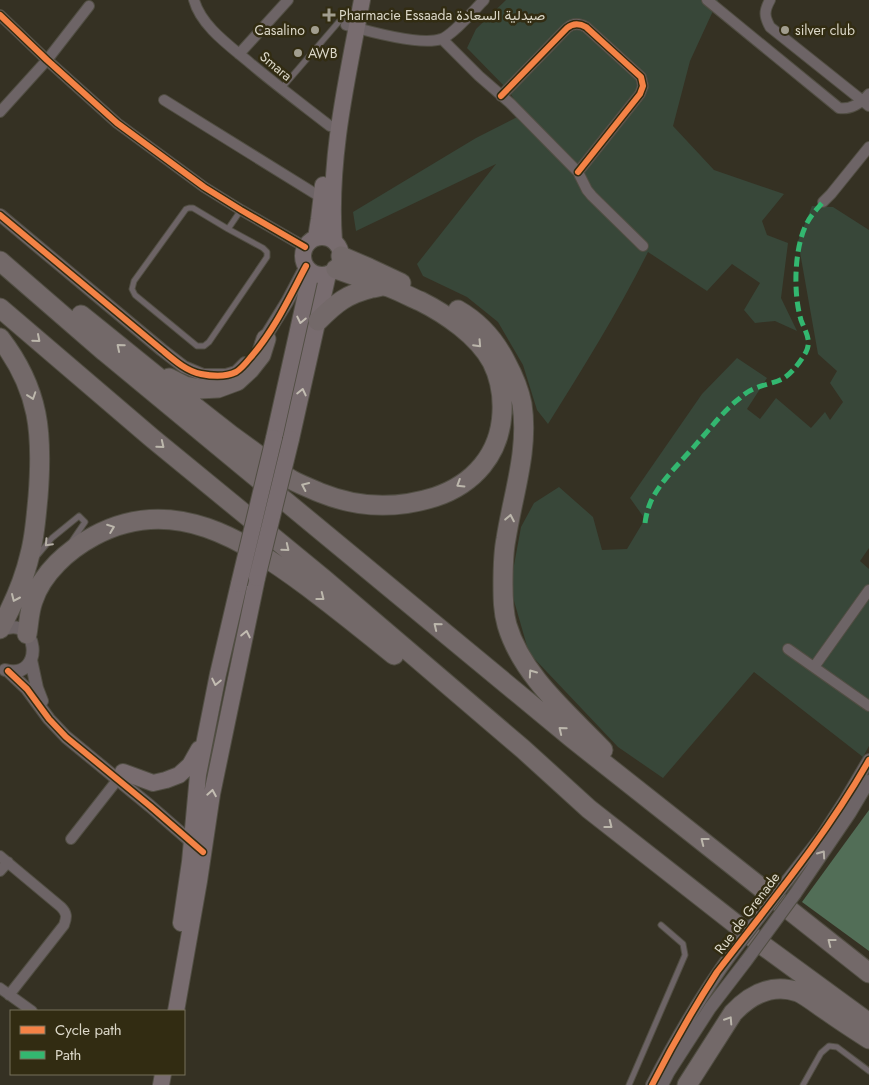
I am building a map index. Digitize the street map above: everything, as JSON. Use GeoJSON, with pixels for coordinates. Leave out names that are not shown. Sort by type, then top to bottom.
{"type":"FeatureCollection","features":[{"type":"Feature","properties":{"kind":"highway"},"geometry":{"type":"LineString","coordinates":[[26,283],[68,304],[292,480],[340,500],[373,506],[396,506],[445,494],[466,481],[484,465],[494,450],[500,430],[503,400],[498,374],[492,361],[482,347],[467,332],[442,314],[335,260]]}},
{"type":"Feature","properties":{"kind":"highway"},"geometry":{"type":"LineString","coordinates":[[335,260],[369,268],[440,301],[463,313],[482,328],[496,343],[515,380],[522,404],[524,433],[522,457],[507,532],[503,563],[503,603],[508,626],[518,651],[534,676],[562,708],[663,809]]}},
{"type":"Feature","properties":{"kind":"highway"},"geometry":{"type":"LineString","coordinates":[[0,261],[105,352],[573,739],[869,973]]}},
{"type":"Feature","properties":{"kind":"highway"},"geometry":{"type":"LineString","coordinates":[[318,321],[332,307],[353,294],[384,285]]}},
{"type":"Feature","properties":{"kind":"highway"},"geometry":{"type":"LineString","coordinates":[[0,308],[152,438],[324,579],[523,749],[589,809]]}},
{"type":"Feature","properties":{"kind":"highway"},"geometry":{"type":"LineString","coordinates":[[0,338],[16,361],[30,390],[40,434],[40,476],[34,536],[20,587],[0,630]]}},
{"type":"Feature","properties":{"kind":"highway"},"geometry":{"type":"LineString","coordinates":[[142,364],[185,386],[199,389],[218,388],[237,381],[250,369],[261,354],[266,338]]}},
{"type":"Feature","properties":{"kind":"highway"},"geometry":{"type":"LineString","coordinates":[[27,634],[33,600],[40,585],[56,564],[88,539],[112,528],[135,521],[173,520],[199,525],[247,545],[312,590],[495,739],[589,809],[765,947],[869,1023]]}},
{"type":"Feature","properties":{"kind":"highway"},"geometry":{"type":"LineString","coordinates":[[687,1085],[733,1013],[742,1003],[767,990],[783,989],[799,992],[869,1040]]}},
{"type":"Feature","properties":{"kind":"main road"},"geometry":{"type":"LineString","coordinates":[[335,260],[320,275],[308,269],[303,260],[303,253],[310,242],[322,198],[330,126],[354,9]]}},
{"type":"Feature","properties":{"kind":"main road"},"geometry":{"type":"LineString","coordinates":[[165,1010],[190,862],[198,842],[217,767],[258,578],[318,321],[335,260],[332,205],[337,146],[354,9]]}},
{"type":"Feature","properties":{"kind":"main road"},"geometry":{"type":"LineString","coordinates":[[310,242],[322,236],[328,238],[335,260]]}},
{"type":"Feature","properties":{"kind":"main road"},"geometry":{"type":"LineString","coordinates":[[176,1010],[199,881],[198,775],[218,674],[294,353],[308,269]]}},
{"type":"Feature","properties":{"kind":"main road"},"geometry":{"type":"LineString","coordinates":[[121,775],[152,783],[179,775],[190,765],[205,738]]}},
{"type":"Feature","properties":{"kind":"street"},"geometry":{"type":"LineString","coordinates":[[194,0],[202,18],[239,54]]}},
{"type":"Feature","properties":{"kind":"street","name":"Smara"},"geometry":{"type":"LineString","coordinates":[[288,0],[239,54],[330,126]]}},
{"type":"Feature","properties":{"kind":"street"},"geometry":{"type":"LineString","coordinates":[[354,9],[415,41],[432,41],[442,39],[453,31],[484,0]]}},
{"type":"Feature","properties":{"kind":"street"},"geometry":{"type":"LineString","coordinates":[[707,0],[839,108],[850,108],[867,100],[770,27],[765,17],[766,7],[770,0]]}},
{"type":"Feature","properties":{"kind":"street"},"geometry":{"type":"LineString","coordinates":[[0,112],[47,60],[89,6]]}},
{"type":"Feature","properties":{"kind":"street"},"geometry":{"type":"LineString","coordinates":[[0,15],[117,123],[204,187],[241,210],[310,242]]}},
{"type":"Feature","properties":{"kind":"street"},"geometry":{"type":"LineString","coordinates":[[501,96],[567,28],[576,24],[583,25],[641,77],[643,86],[640,94],[578,172]]}},
{"type":"Feature","properties":{"kind":"street"},"geometry":{"type":"LineString","coordinates":[[442,39],[479,76],[510,103],[578,172],[589,193],[643,246]]}},
{"type":"Feature","properties":{"kind":"street"},"geometry":{"type":"LineString","coordinates":[[164,100],[322,198]]}},
{"type":"Feature","properties":{"kind":"street"},"geometry":{"type":"LineString","coordinates":[[823,202],[869,147]]}},
{"type":"Feature","properties":{"kind":"street"},"geometry":{"type":"LineString","coordinates":[[0,215],[162,350],[184,367],[203,374],[218,375],[236,372],[266,338],[308,269]]}},
{"type":"Feature","properties":{"kind":"street"},"geometry":{"type":"LineString","coordinates":[[814,667],[869,590]]}},
{"type":"Feature","properties":{"kind":"street"},"geometry":{"type":"LineString","coordinates":[[0,630],[15,628],[27,634],[33,647],[31,660],[40,698],[53,716],[198,842]]}},
{"type":"Feature","properties":{"kind":"street"},"geometry":{"type":"LineString","coordinates":[[788,649],[869,706]]}},
{"type":"Feature","properties":{"kind":"street"},"geometry":{"type":"LineString","coordinates":[[4,670],[12,672],[21,669],[31,660]]}},
{"type":"Feature","properties":{"kind":"street"},"geometry":{"type":"LineString","coordinates":[[4,670],[27,689],[45,714],[75,745],[121,775]]}},
{"type":"Feature","properties":{"kind":"street","name":"Rue de Grenade"},"geometry":{"type":"LineString","coordinates":[[652,1085],[704,992],[822,836],[869,760]]}},
{"type":"Feature","properties":{"kind":"street"},"geometry":{"type":"LineString","coordinates":[[71,839],[121,775]]}},
{"type":"Feature","properties":{"kind":"street","name":"Rue de Grenade"},"geometry":{"type":"LineString","coordinates":[[662,1085],[710,1008],[795,894],[850,813],[869,781]]}},
{"type":"Feature","properties":{"kind":"street"},"geometry":{"type":"LineString","coordinates":[[0,871],[4,859],[61,906],[66,914],[64,925],[9,995]]}},
{"type":"Feature","properties":{"kind":"street"},"geometry":{"type":"LineString","coordinates":[[0,988],[31,1010]]}},
{"type":"Feature","properties":{"kind":"lane"},"geometry":{"type":"LineString","coordinates":[[281,89],[354,9]]}},
{"type":"Feature","properties":{"kind":"lane"},"geometry":{"type":"LineString","coordinates":[[192,208],[228,229],[263,248],[267,252],[267,257],[209,342],[204,346],[197,346],[135,295],[132,289],[134,281],[186,209],[192,208]]}},
{"type":"Feature","properties":{"kind":"lane"},"geometry":{"type":"LineString","coordinates":[[228,229],[241,210]]}},
{"type":"Feature","properties":{"kind":"lane"},"geometry":{"type":"LineString","coordinates":[[27,566],[52,538],[79,516],[85,522],[56,564]]}},
{"type":"Feature","properties":{"kind":"lane"},"geometry":{"type":"LineString","coordinates":[[630,1085],[685,955],[683,944],[661,925]]}},
{"type":"Feature","properties":{"kind":"lane"},"geometry":{"type":"LineString","coordinates":[[803,1085],[821,1053],[829,1046],[837,1047],[869,1071]]}},
{"type":"Feature","properties":{"kind":"green space"},"geometry":{"type":"Polygon","coordinates":[[[506,0],[718,0],[690,61],[673,126],[714,170],[784,194],[762,221],[767,235],[788,243],[781,298],[797,331],[775,321],[755,323],[744,310],[760,283],[732,264],[707,291],[648,252],[587,361],[548,424],[537,410],[523,365],[498,322],[467,297],[423,276],[417,264],[496,164],[356,231],[353,212],[476,138],[523,114],[509,91],[467,48],[476,29],[506,0]]]}},
{"type":"Feature","properties":{"kind":"green space"},"geometry":{"type":"Polygon","coordinates":[[[812,206],[833,207],[869,230],[869,548],[860,561],[869,569],[869,746],[863,757],[754,672],[663,778],[618,747],[529,653],[510,587],[521,527],[534,503],[559,487],[593,517],[602,550],[627,549],[645,519],[630,498],[702,394],[737,358],[767,378],[747,409],[760,419],[776,398],[811,428],[825,412],[830,420],[843,402],[830,383],[837,371],[818,354],[798,241],[812,206]]]}},
{"type":"Feature","properties":{"kind":"green space"},"geometry":{"type":"Polygon","coordinates":[[[869,810],[869,951],[802,902],[869,810]]]}},
{"type":"Feature","properties":{"kind":"marked path"},"geometry":{"type":"LineString","coordinates":[[645,523],[651,501],[660,485],[723,414],[749,391],[778,381],[791,373],[806,352],[808,340],[798,309],[796,284],[797,257],[807,223],[823,202]]}},
{"type":"Feature","properties":{"kind":"cycle path"},"geometry":{"type":"LineString","coordinates":[[0,15],[117,123],[204,187],[305,247]]}},
{"type":"Feature","properties":{"kind":"cycle path"},"geometry":{"type":"LineString","coordinates":[[501,96],[569,26],[574,24],[586,27],[641,77],[643,86],[640,94],[578,172]]}},
{"type":"Feature","properties":{"kind":"cycle path"},"geometry":{"type":"LineString","coordinates":[[0,215],[176,361],[185,368],[205,375],[228,375],[236,372],[243,366],[259,348],[274,325],[306,266]]}},
{"type":"Feature","properties":{"kind":"cycle path"},"geometry":{"type":"LineString","coordinates":[[8,671],[27,689],[49,719],[66,737],[203,852]]}},
{"type":"Feature","properties":{"kind":"cycle path"},"geometry":{"type":"LineString","coordinates":[[652,1085],[683,1028],[717,972],[816,842],[869,760]]}},
{"type":"Feature","properties":{"kind":"place","name":"Pharmacie Essaada صيدلية السعادة"},"geometry":{"type":"Point","coordinates":[329,15]}},
{"type":"Feature","properties":{"kind":"place","name":"Casalino"},"geometry":{"type":"Point","coordinates":[315,30]}},
{"type":"Feature","properties":{"kind":"place","name":"silver club"},"geometry":{"type":"Point","coordinates":[785,30]}},
{"type":"Feature","properties":{"kind":"place","name":"AWB"},"geometry":{"type":"Point","coordinates":[298,53]}}]}
